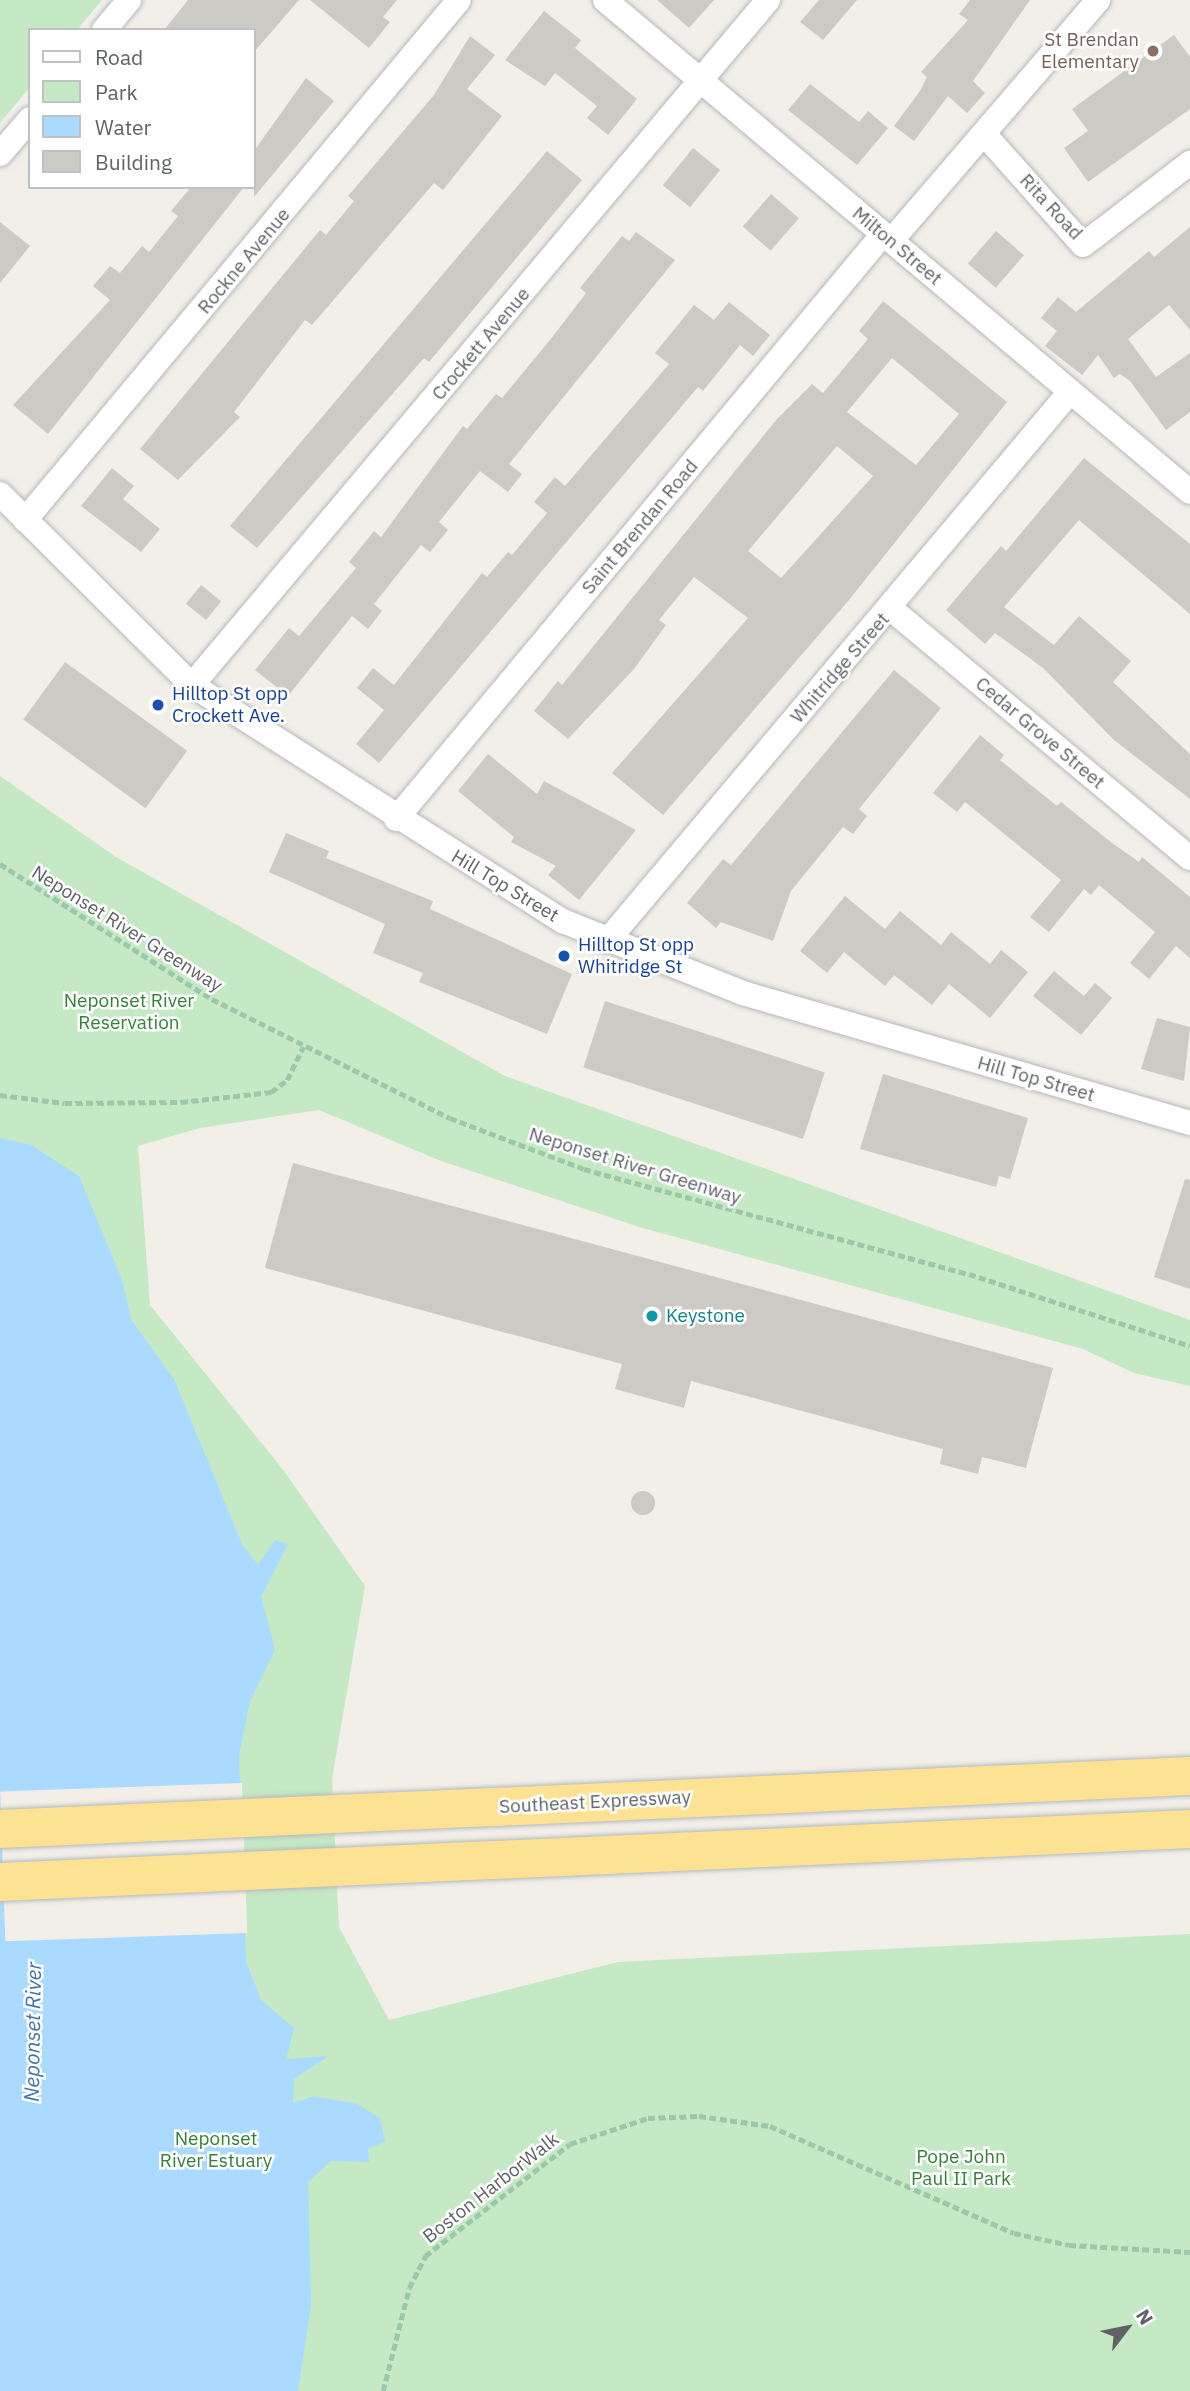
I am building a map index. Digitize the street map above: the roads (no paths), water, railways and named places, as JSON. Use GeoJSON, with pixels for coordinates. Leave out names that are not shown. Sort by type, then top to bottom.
{"type":"FeatureCollection","features":[{"type":"Feature","properties":{"kind":"highway","name":"Southeast Expressway"},"geometry":{"type":"LineString","coordinates":[[0,1906],[336,1853],[1190,1776]]}},
{"type":"Feature","properties":{"kind":"highway"},"geometry":{"type":"LineString","coordinates":[[0,1882],[336,1853],[1190,1801]]}},
{"type":"Feature","properties":{"kind":"highway","name":"Southeast Expressway"},"geometry":{"type":"LineString","coordinates":[[0,1829],[336,1853],[1190,1854]]}},
{"type":"Feature","properties":{"kind":"highway"},"geometry":{"type":"LineString","coordinates":[[0,1853],[336,1853],[1190,1829]]}},
{"type":"Feature","properties":{"kind":"street"},"geometry":{"type":"LineString","coordinates":[[106,28],[129,0]]}},
{"type":"Feature","properties":{"kind":"street","name":"Rockne Avenue"},"geometry":{"type":"LineString","coordinates":[[25,520],[459,0]]}},
{"type":"Feature","properties":{"kind":"street","name":"Milton Street"},"geometry":{"type":"LineString","coordinates":[[605,0],[1070,391],[1185,480]]}},
{"type":"Feature","properties":{"kind":"street","name":"Crockett Avenue"},"geometry":{"type":"LineString","coordinates":[[192,685],[768,0]]}},
{"type":"Feature","properties":{"kind":"street","name":"Saint Brendan Road"},"geometry":{"type":"LineString","coordinates":[[396,819],[887,238],[985,135],[1098,0]]}},
{"type":"Feature","properties":{"kind":"street"},"geometry":{"type":"LineString","coordinates":[[0,154],[28,121]]}},
{"type":"Feature","properties":{"kind":"street","name":"Rita Road"},"geometry":{"type":"LineString","coordinates":[[985,135],[1083,245],[1190,163]]}},
{"type":"Feature","properties":{"kind":"street","name":"Whitridge Street"},"geometry":{"type":"LineString","coordinates":[[607,941],[891,609],[1070,391]]}},
{"type":"Feature","properties":{"kind":"street","name":"Hill Top Street"},"geometry":{"type":"LineString","coordinates":[[0,494],[192,685],[396,819],[529,902],[607,941],[743,993],[1190,1124]]}},
{"type":"Feature","properties":{"kind":"street","name":"Cedar Grove Street"},"geometry":{"type":"LineString","coordinates":[[891,609],[1190,858]]}},
{"type":"Feature","properties":{"kind":"water","name":"Neponset River Estuary"},"geometry":{"type":"Polygon","coordinates":[[[0,1138],[31,1145],[79,1176],[122,1280],[132,1321],[174,1379],[242,1544],[258,1565],[275,1540],[288,1544],[261,1597],[275,1650],[250,1701],[239,1756],[246,1962],[261,2000],[294,2028],[286,2059],[329,2056],[294,2079],[293,2103],[314,2096],[357,2104],[380,2118],[385,2142],[368,2148],[369,2162],[331,2161],[308,2182],[311,2305],[298,2391],[0,2391],[0,1138]]]}},
{"type":"Feature","properties":{"kind":"place","name":"St Brendan Elementary"},"geometry":{"type":"Point","coordinates":[1153,51]}},
{"type":"Feature","properties":{"kind":"place","name":"Hilltop St opp Crockett Ave."},"geometry":{"type":"Point","coordinates":[158,705]}},
{"type":"Feature","properties":{"kind":"place","name":"Hilltop St opp Whitridge St"},"geometry":{"type":"Point","coordinates":[564,956]}},
{"type":"Feature","properties":{"kind":"place","name":"Keystone"},"geometry":{"type":"Point","coordinates":[652,1316]}},
{"type":"Feature","properties":{"kind":"park label","name":"Neponset River Reservation"},"geometry":{"type":"Point","coordinates":[129,1012]}},
{"type":"Feature","properties":{"kind":"park label","name":"Pope John Paul II Park"},"geometry":{"type":"Point","coordinates":[961,2168]}},
{"type":"Feature","properties":{"kind":"water label","name":"Neponset River"},"geometry":{"type":"Point","coordinates":[32,2032]}}]}
